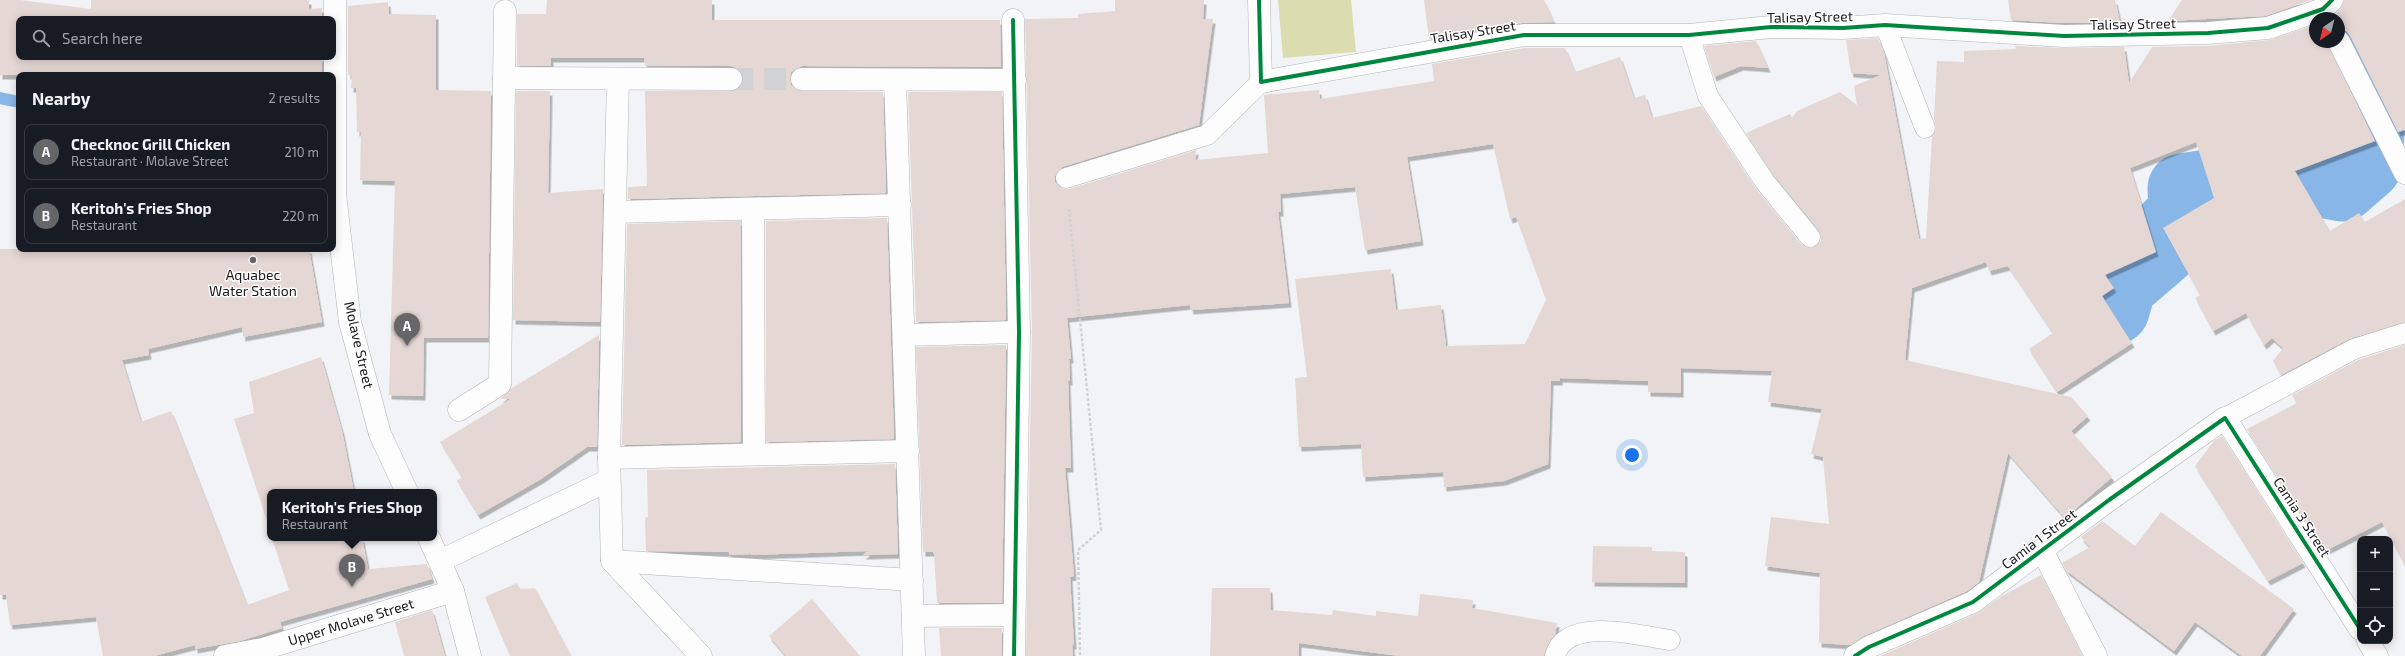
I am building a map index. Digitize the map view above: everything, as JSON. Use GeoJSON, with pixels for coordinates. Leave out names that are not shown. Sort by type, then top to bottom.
{"type":"FeatureCollection","features":[{"type":"Feature","properties":{"kind":"street","name":"Molave Street"},"geometry":{"type":"LineString","coordinates":[[336,0],[336,16]]}},
{"type":"Feature","properties":{"kind":"street"},"geometry":{"type":"LineString","coordinates":[[1259,0],[1261,82]]}},
{"type":"Feature","properties":{"kind":"street","name":"Talisay Street"},"geometry":{"type":"LineString","coordinates":[[1261,82],[1524,35],[1689,35],[1771,27],[1843,28],[1885,25],[2064,36],[2208,33],[2268,28],[2327,9]]}},
{"type":"Feature","properties":{"kind":"street"},"geometry":{"type":"LineString","coordinates":[[458,410],[500,384],[504,11]]}},
{"type":"Feature","properties":{"kind":"street"},"geometry":{"type":"LineString","coordinates":[[1013,20],[1018,332],[1014,656]]}},
{"type":"Feature","properties":{"kind":"street"},"geometry":{"type":"LineString","coordinates":[[2342,48],[2385,137],[2405,173]]}},
{"type":"Feature","properties":{"kind":"street","name":"Molave Street"},"geometry":{"type":"LineString","coordinates":[[336,60],[336,72]]}},
{"type":"Feature","properties":{"kind":"street"},"geometry":{"type":"LineString","coordinates":[[504,78],[731,79]]}},
{"type":"Feature","properties":{"kind":"street"},"geometry":{"type":"LineString","coordinates":[[618,79],[609,458],[612,561],[701,656]]}},
{"type":"Feature","properties":{"kind":"street"},"geometry":{"type":"LineString","coordinates":[[802,79],[1014,80]]}},
{"type":"Feature","properties":{"kind":"street"},"geometry":{"type":"LineString","coordinates":[[895,80],[914,656]]}},
{"type":"Feature","properties":{"kind":"street","name":"Molave Street"},"geometry":{"type":"LineString","coordinates":[[336,203],[350,322],[380,434],[406,489]]}},
{"type":"Feature","properties":{"kind":"street"},"geometry":{"type":"LineString","coordinates":[[615,212],[900,205]]}},
{"type":"Feature","properties":{"kind":"street"},"geometry":{"type":"LineString","coordinates":[[753,209],[754,454]]}},
{"type":"Feature","properties":{"kind":"street"},"geometry":{"type":"LineString","coordinates":[[904,335],[1018,332]]}},
{"type":"Feature","properties":{"kind":"street","name":"Camia 1 Street"},"geometry":{"type":"LineString","coordinates":[[1855,656],[1869,647],[1973,602],[2042,550],[2225,418]]}},
{"type":"Feature","properties":{"kind":"street","name":"Camia 3 Street"},"geometry":{"type":"LineString","coordinates":[[2225,418],[2357,624]]}},
{"type":"Feature","properties":{"kind":"street"},"geometry":{"type":"LineString","coordinates":[[609,458],[908,451]]}},
{"type":"Feature","properties":{"kind":"street"},"geometry":{"type":"LineString","coordinates":[[440,561],[609,480]]}},
{"type":"Feature","properties":{"kind":"street"},"geometry":{"type":"LineString","coordinates":[[430,541],[453,591],[470,656]]}},
{"type":"Feature","properties":{"kind":"street"},"geometry":{"type":"LineString","coordinates":[[2042,550],[2096,656]]}},
{"type":"Feature","properties":{"kind":"street"},"geometry":{"type":"LineString","coordinates":[[612,561],[912,580]]}},
{"type":"Feature","properties":{"kind":"street","name":"Upper Molave Street"},"geometry":{"type":"LineString","coordinates":[[225,656],[263,649],[453,591]]}},
{"type":"Feature","properties":{"kind":"street"},"geometry":{"type":"LineString","coordinates":[[913,616],[1014,615]]}},
{"type":"Feature","properties":{"kind":"street"},"geometry":{"type":"LineString","coordinates":[[2370,644],[2377,656]]}},
{"type":"Feature","properties":{"kind":"lane"},"geometry":{"type":"LineString","coordinates":[[1885,25],[1925,128]]}},
{"type":"Feature","properties":{"kind":"lane"},"geometry":{"type":"LineString","coordinates":[[1689,35],[1708,96],[1766,182],[1810,237]]}},
{"type":"Feature","properties":{"kind":"lane"},"geometry":{"type":"LineString","coordinates":[[1066,178],[1207,134],[1261,82]]}},
{"type":"Feature","properties":{"kind":"lane"},"geometry":{"type":"LineString","coordinates":[[2225,418],[2354,349],[2405,333]]}},
{"type":"Feature","properties":{"kind":"lane"},"geometry":{"type":"LineString","coordinates":[[1555,656],[1563,642],[1576,634],[1591,630],[1670,640]]}},
{"type":"Feature","properties":{"kind":"path"},"geometry":{"type":"LineString","coordinates":[[1066,178],[1101,530],[1078,550],[1080,656]]}},
{"type":"Feature","properties":{"kind":"green space"},"geometry":{"type":"Polygon","coordinates":[[[1278,0],[1351,0],[1356,52],[1283,58],[1278,0]]]}},
{"type":"Feature","properties":{"kind":"building"},"geometry":{"type":"Polygon","coordinates":[[[0,0],[20,0],[91,9],[91,0],[309,0],[309,9],[322,8],[322,16],[16,16],[16,60],[322,60],[322,72],[16,72],[16,75],[0,75],[0,0]]]}},
{"type":"Feature","properties":{"kind":"building"},"geometry":{"type":"Polygon","coordinates":[[[547,0],[712,0],[712,20],[1000,20],[1001,67],[802,66],[791,72],[791,85],[802,91],[883,92],[886,193],[628,199],[628,187],[647,186],[645,91],[731,91],[742,86],[742,73],[738,68],[731,66],[645,66],[644,58],[551,58],[551,66],[517,66],[517,14],[546,14],[547,0]]]}},
{"type":"Feature","properties":{"kind":"building"},"geometry":{"type":"Polygon","coordinates":[[[1115,0],[1204,0],[1203,19],[1213,19],[1199,125],[1062,167],[1055,176],[1055,182],[1063,189],[1069,189],[1196,150],[1195,160],[1268,153],[1264,95],[1319,90],[1320,99],[1434,81],[1432,64],[1525,48],[1565,48],[1575,72],[1620,57],[1634,98],[1645,95],[1652,118],[1701,106],[1756,189],[1801,244],[1811,248],[1821,241],[1819,230],[1774,175],[1746,133],[1790,114],[1792,118],[1797,111],[1840,92],[1857,105],[1854,86],[1881,75],[1851,73],[1846,40],[1878,38],[1884,53],[1919,239],[1926,238],[1932,136],[1936,129],[1934,118],[1937,61],[1964,62],[1964,51],[2016,49],[2015,46],[2064,48],[2124,47],[2129,83],[2152,47],[2208,46],[2269,40],[2309,27],[2309,48],[2330,48],[2375,141],[2295,171],[2330,231],[2359,213],[2365,222],[2405,199],[2405,322],[2349,339],[2281,375],[2273,361],[2283,348],[2272,338],[2264,345],[2246,313],[2213,331],[2195,298],[2200,295],[2163,228],[2214,198],[2196,142],[2130,168],[2156,252],[2105,275],[2114,288],[2102,296],[2132,343],[2057,392],[2029,349],[2053,333],[2008,266],[1989,271],[1986,262],[1912,288],[1905,360],[2071,397],[2088,416],[2071,431],[2112,477],[2065,518],[2008,453],[1979,582],[1967,591],[1864,636],[1850,645],[1819,643],[1820,573],[1765,566],[1771,517],[1829,524],[1823,457],[1811,454],[1822,409],[1768,402],[1772,371],[1681,368],[1681,393],[1648,392],[1648,381],[1560,378],[1560,381],[1551,381],[1548,464],[1504,481],[1444,487],[1443,472],[1363,477],[1361,444],[1299,447],[1295,378],[1307,377],[1295,279],[1391,269],[1396,310],[1441,305],[1446,346],[1525,344],[1546,300],[1516,217],[1510,219],[1493,144],[1407,157],[1421,241],[1365,250],[1355,187],[1280,194],[1281,212],[1278,212],[1289,303],[1191,310],[1190,305],[1067,318],[1071,359],[1069,359],[1070,381],[1068,381],[1071,468],[1065,468],[1074,576],[1070,577],[1074,645],[1072,645],[1073,656],[1026,656],[1032,332],[1025,19],[1078,18],[1078,14],[1115,11],[1115,0]]]}},
{"type":"Feature","properties":{"kind":"building"},"geometry":{"type":"Polygon","coordinates":[[[1424,0],[1544,0],[1554,22],[1522,23],[1429,39],[1424,0]]]}},
{"type":"Feature","properties":{"kind":"building"},"geometry":{"type":"Polygon","coordinates":[[[2008,0],[2115,0],[2120,22],[2064,23],[2011,20],[2008,0]]]}},
{"type":"Feature","properties":{"kind":"building"},"geometry":{"type":"Polygon","coordinates":[[[2182,0],[2311,0],[2265,16],[2168,21],[2182,0]]]}},
{"type":"Feature","properties":{"kind":"building"},"geometry":{"type":"Polygon","coordinates":[[[2344,0],[2405,0],[2405,130],[2398,132],[2350,36],[2345,31],[2345,12],[2338,12],[2341,9],[2344,0]]]}},
{"type":"Feature","properties":{"kind":"building"},"geometry":{"type":"Polygon","coordinates":[[[388,2],[389,14],[436,15],[436,90],[491,91],[488,338],[424,338],[423,396],[389,395],[395,181],[360,180],[361,132],[357,132],[356,88],[351,88],[352,75],[348,75],[348,6],[388,2]]]}},
{"type":"Feature","properties":{"kind":"building"},"geometry":{"type":"Polygon","coordinates":[[[1756,41],[1768,68],[1741,66],[1714,77],[1704,46],[1756,41]]]}},
{"type":"Feature","properties":{"kind":"building"},"geometry":{"type":"Polygon","coordinates":[[[516,91],[550,91],[548,193],[603,189],[600,322],[513,320],[516,91]]]}},
{"type":"Feature","properties":{"kind":"building"},"geometry":{"type":"Polygon","coordinates":[[[908,92],[1002,92],[1006,320],[916,322],[908,92]]]}},
{"type":"Feature","properties":{"kind":"building"},"geometry":{"type":"Polygon","coordinates":[[[887,218],[894,439],[766,442],[766,221],[887,218]]]}},
{"type":"Feature","properties":{"kind":"building"},"geometry":{"type":"Polygon","coordinates":[[[741,221],[741,442],[622,445],[627,224],[741,221]]]}},
{"type":"Feature","properties":{"kind":"building"},"geometry":{"type":"Polygon","coordinates":[[[0,249],[16,249],[16,252],[310,252],[322,322],[243,337],[242,327],[148,349],[149,355],[122,360],[141,422],[171,411],[247,605],[289,590],[273,541],[363,541],[368,569],[427,564],[432,579],[280,622],[282,628],[240,641],[195,649],[195,645],[154,656],[103,656],[96,617],[10,625],[6,595],[0,595],[0,249]]]}},
{"type":"Feature","properties":{"kind":"building"},"geometry":{"type":"Polygon","coordinates":[[[599,335],[597,447],[587,447],[541,479],[478,515],[457,481],[462,477],[440,442],[511,399],[500,399],[512,388],[599,335]]]}},
{"type":"Feature","properties":{"kind":"building"},"geometry":{"type":"Polygon","coordinates":[[[1006,345],[1002,603],[937,603],[934,554],[933,552],[923,552],[916,347],[1006,345]]]}},
{"type":"Feature","properties":{"kind":"building"},"geometry":{"type":"Polygon","coordinates":[[[2405,345],[2405,566],[2393,543],[2393,536],[2389,536],[2382,522],[2325,551],[2247,429],[2297,403],[2292,395],[2358,360],[2405,345]]]}},
{"type":"Feature","properties":{"kind":"building"},"geometry":{"type":"Polygon","coordinates":[[[321,357],[342,431],[353,489],[267,489],[267,522],[234,419],[254,413],[249,382],[321,357]]]}},
{"type":"Feature","properties":{"kind":"building"},"geometry":{"type":"Polygon","coordinates":[[[2222,436],[2303,563],[2268,581],[2195,466],[2214,441],[2222,436]]]}},
{"type":"Feature","properties":{"kind":"building"},"geometry":{"type":"Polygon","coordinates":[[[895,464],[898,554],[863,555],[868,551],[729,555],[729,552],[646,551],[645,518],[648,517],[647,470],[895,464]]]}},
{"type":"Feature","properties":{"kind":"building"},"geometry":{"type":"Polygon","coordinates":[[[2161,512],[2294,609],[2260,656],[2242,656],[2195,622],[2174,651],[2067,571],[2062,563],[2090,547],[2081,537],[2102,521],[2135,546],[2161,512]]]}},
{"type":"Feature","properties":{"kind":"building"},"geometry":{"type":"Polygon","coordinates":[[[1593,546],[1652,547],[1652,551],[1685,552],[1685,583],[1592,582],[1593,546]]]}},
{"type":"Feature","properties":{"kind":"building"},"geometry":{"type":"Polygon","coordinates":[[[2041,575],[2082,656],[1880,656],[1978,613],[2002,596],[2041,575]]]}},
{"type":"Feature","properties":{"kind":"building"},"geometry":{"type":"Polygon","coordinates":[[[517,583],[520,589],[535,588],[571,656],[510,656],[485,597],[517,583]]]}},
{"type":"Feature","properties":{"kind":"building"},"geometry":{"type":"Polygon","coordinates":[[[1212,588],[1270,588],[1271,610],[1332,615],[1333,610],[1376,616],[1376,611],[1418,616],[1420,594],[1473,600],[1472,608],[1557,623],[1555,635],[1544,656],[1400,656],[1299,643],[1299,656],[1210,656],[1212,588]]]}},
{"type":"Feature","properties":{"kind":"building"},"geometry":{"type":"Polygon","coordinates":[[[812,599],[860,656],[786,656],[769,636],[812,599]]]}},
{"type":"Feature","properties":{"kind":"building"},"geometry":{"type":"Polygon","coordinates":[[[432,610],[445,656],[404,656],[395,622],[432,610]]]}},
{"type":"Feature","properties":{"kind":"building"},"geometry":{"type":"Polygon","coordinates":[[[939,628],[1002,628],[1002,656],[941,656],[939,628]]]}},
{"type":"Feature","properties":{"kind":"waterway"},"geometry":{"type":"LineString","coordinates":[[2115,310],[2122,286],[2165,249],[2168,227],[2183,213],[2182,188],[2244,178],[2282,176],[2343,187],[2367,166],[2374,91],[2369,58],[2381,32],[2405,24]]}},
{"type":"Feature","properties":{"kind":"waterway"},"geometry":{"type":"LineString","coordinates":[[0,98],[16,101]]}},
{"type":"Feature","properties":{"kind":"tunnel"},"geometry":{"type":"LineString","coordinates":[[731,79],[802,79]]}},
{"type":"Feature","properties":{"kind":"cycle path"},"geometry":{"type":"LineString","coordinates":[[1259,0],[1261,82],[1524,35],[1689,35],[1771,27],[1843,28],[1885,25],[2064,36],[2208,33],[2268,28],[2323,9],[2332,0]]}},
{"type":"Feature","properties":{"kind":"cycle path"},"geometry":{"type":"LineString","coordinates":[[1013,20],[1019,332],[1014,656]]}},
{"type":"Feature","properties":{"kind":"cycle path"},"geometry":{"type":"LineString","coordinates":[[1855,656],[1869,647],[1973,602],[2109,500],[2225,418],[2357,624]]}},
{"type":"Feature","properties":{"kind":"place","name":"Aquabec Water Station"},"geometry":{"type":"Point","coordinates":[253,260]}},
{"type":"Feature","properties":{"kind":"place","name":"Checknoc Grill Chicken"},"geometry":{"type":"Point","coordinates":[407,346]}},
{"type":"Feature","properties":{"kind":"place","name":"Keritoh's Fries Shop"},"geometry":{"type":"Point","coordinates":[352,587]}}]}
